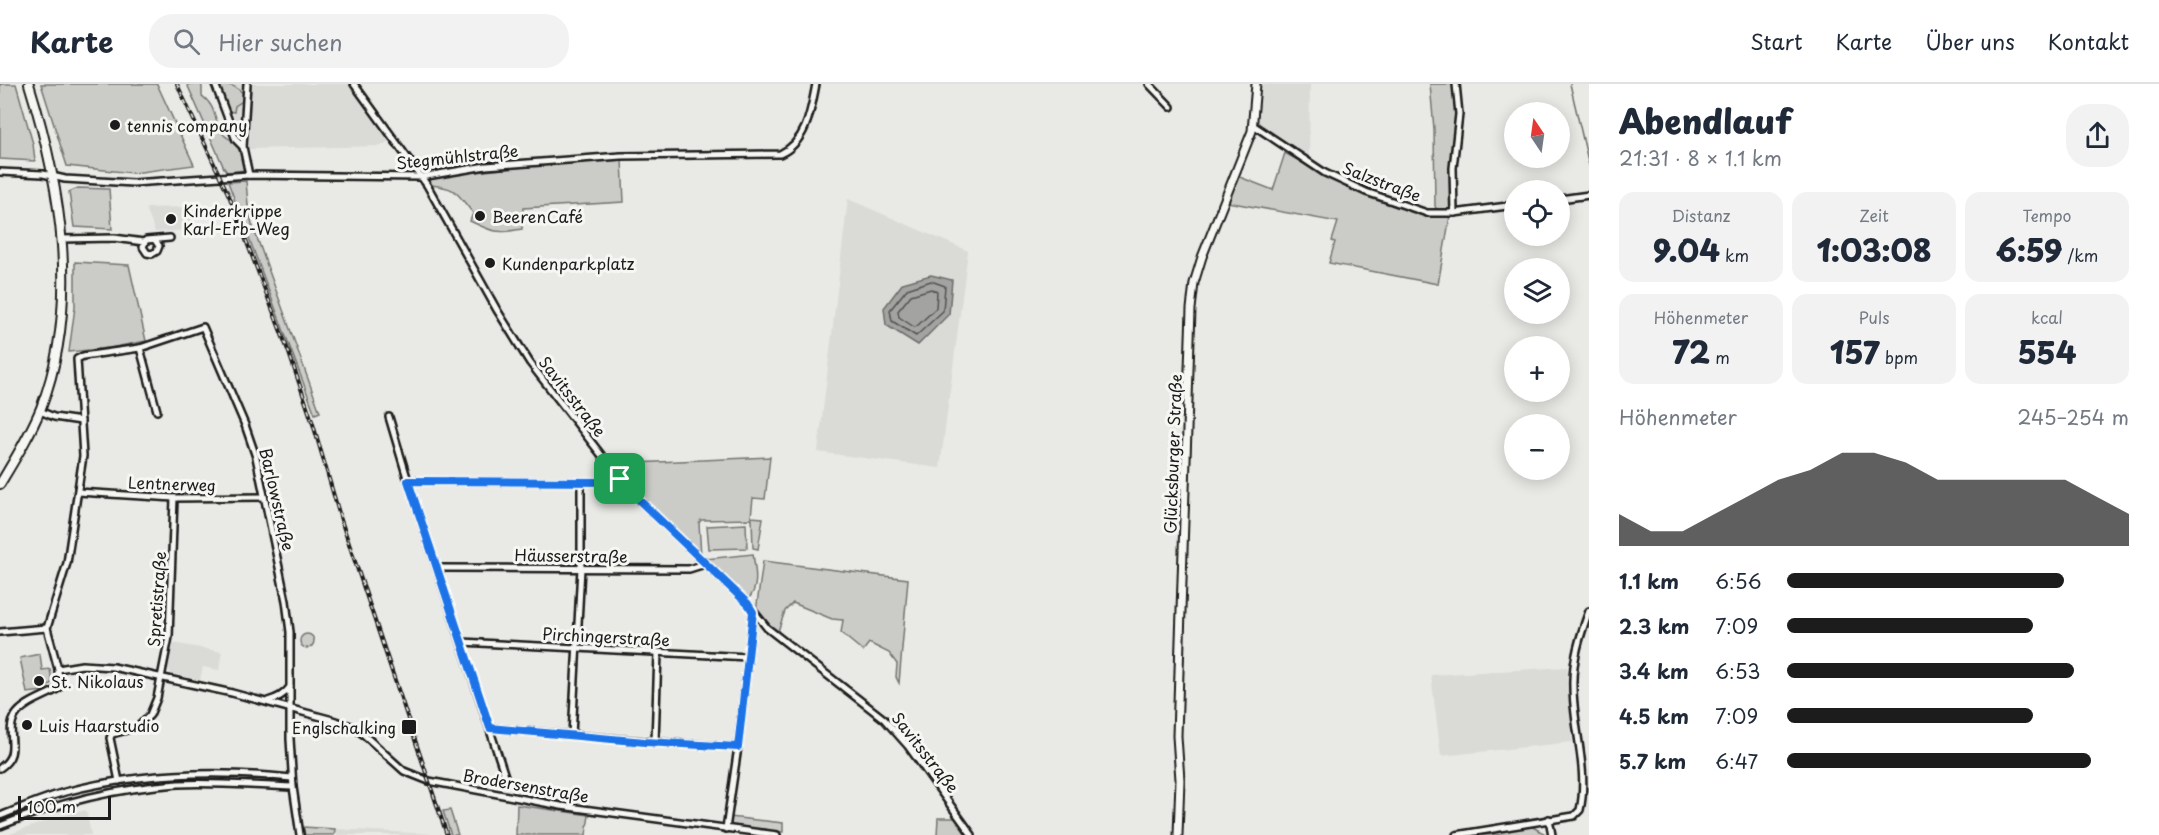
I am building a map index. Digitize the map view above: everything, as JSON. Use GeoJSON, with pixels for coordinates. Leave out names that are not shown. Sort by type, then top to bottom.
{"type":"FeatureCollection","features":[{"type":"Feature","properties":{"kind":"main road"},"geometry":{"type":"LineString","coordinates":[[0,484],[28,437],[40,411],[51,376],[62,311],[61,239],[54,177],[29,84]]}},
{"type":"Feature","properties":{"kind":"street"},"geometry":{"type":"LineString","coordinates":[[215,84],[236,140],[243,147]]}},
{"type":"Feature","properties":{"kind":"street"},"geometry":{"type":"LineString","coordinates":[[247,84],[243,147],[249,175]]}},
{"type":"Feature","properties":{"kind":"street","name":"Savitsstraße"},"geometry":{"type":"LineString","coordinates":[[354,84],[427,185],[481,282],[530,363],[620,479],[748,604],[767,628],[884,719],[908,746],[972,835]]}},
{"type":"Feature","properties":{"kind":"street","name":"Stegmühlstraße"},"geometry":{"type":"LineString","coordinates":[[0,172],[133,183],[249,175],[421,177],[486,166],[621,156],[780,154],[789,151],[801,135],[810,115],[816,84]]}},
{"type":"Feature","properties":{"kind":"street"},"geometry":{"type":"LineString","coordinates":[[1149,84],[1171,107]]}},
{"type":"Feature","properties":{"kind":"street","name":"Glücksburger Straße"},"geometry":{"type":"LineString","coordinates":[[1178,835],[1180,780],[1177,736],[1191,309],[1194,283],[1202,256],[1253,125],[1256,84]]}},
{"type":"Feature","properties":{"kind":"street"},"geometry":{"type":"LineString","coordinates":[[1454,213],[1452,168],[1459,114],[1456,84]]}},
{"type":"Feature","properties":{"kind":"street","name":"Salzstraße"},"geometry":{"type":"LineString","coordinates":[[1253,125],[1325,173],[1366,192],[1427,213],[1454,213],[1504,206]]}},
{"type":"Feature","properties":{"kind":"street"},"geometry":{"type":"LineString","coordinates":[[1570,198],[1589,195]]}},
{"type":"Feature","properties":{"kind":"street"},"geometry":{"type":"LineString","coordinates":[[61,239],[114,238],[144,242],[150,238],[155,240],[170,238]]}},
{"type":"Feature","properties":{"kind":"street"},"geometry":{"type":"LineString","coordinates":[[144,242],[145,251],[152,254],[159,246],[155,240]]}},
{"type":"Feature","properties":{"kind":"street","name":"Barlowstraße"},"geometry":{"type":"LineString","coordinates":[[140,348],[203,327],[245,425],[256,457],[289,616],[292,778],[300,835]]}},
{"type":"Feature","properties":{"kind":"street"},"geometry":{"type":"LineString","coordinates":[[0,768],[13,750],[12,726],[16,715],[33,702],[59,688],[58,669],[46,628],[67,563],[83,456],[77,359],[83,356],[140,348],[157,411]]}},
{"type":"Feature","properties":{"kind":"street"},"geometry":{"type":"LineString","coordinates":[[40,411],[54,417],[81,421]]}},
{"type":"Feature","properties":{"kind":"street"},"geometry":{"type":"LineString","coordinates":[[389,417],[505,776]]}},
{"type":"Feature","properties":{"kind":"street"},"geometry":{"type":"LineString","coordinates":[[408,481],[613,482],[620,479]]}},
{"type":"Feature","properties":{"kind":"street"},"geometry":{"type":"LineString","coordinates":[[572,735],[581,568],[581,482]]}},
{"type":"Feature","properties":{"kind":"street","name":"Lentnerweg"},"geometry":{"type":"LineString","coordinates":[[78,492],[174,498],[264,497]]}},
{"type":"Feature","properties":{"kind":"street","name":"Spretistraße"},"geometry":{"type":"LineString","coordinates":[[119,781],[110,738],[112,734],[138,727],[150,716],[157,698],[169,637],[174,498]]}},
{"type":"Feature","properties":{"kind":"street","name":"Häusserstraße"},"geometry":{"type":"LineString","coordinates":[[437,568],[689,569],[705,564]]}},
{"type":"Feature","properties":{"kind":"street"},"geometry":{"type":"LineString","coordinates":[[1456,835],[1574,816],[1580,810],[1583,785],[1573,668],[1589,611]]}},
{"type":"Feature","properties":{"kind":"street"},"geometry":{"type":"LineString","coordinates":[[725,831],[738,747],[753,612]]}},
{"type":"Feature","properties":{"kind":"street"},"geometry":{"type":"LineString","coordinates":[[0,632],[46,628]]}},
{"type":"Feature","properties":{"kind":"street","name":"Pirchingerstraße"},"geometry":{"type":"LineString","coordinates":[[462,642],[748,657]]}},
{"type":"Feature","properties":{"kind":"street"},"geometry":{"type":"LineString","coordinates":[[655,742],[658,653]]}},
{"type":"Feature","properties":{"kind":"street","name":"Brodersenstraße"},"geometry":{"type":"LineString","coordinates":[[58,669],[98,665],[266,701],[351,726],[404,771],[429,781],[561,806],[725,831],[777,835]]}},
{"type":"Feature","properties":{"kind":"street"},"geometry":{"type":"LineString","coordinates":[[266,701],[276,699],[291,685]]}},
{"type":"Feature","properties":{"kind":"street"},"geometry":{"type":"LineString","coordinates":[[490,728],[738,747]]}},
{"type":"Feature","properties":{"kind":"street"},"geometry":{"type":"LineString","coordinates":[[0,816],[63,793],[119,781],[211,772],[292,778]]}},
{"type":"Feature","properties":{"kind":"street"},"geometry":{"type":"LineString","coordinates":[[0,826],[74,801],[140,788],[210,784],[293,788]]}},
{"type":"Feature","properties":{"kind":"street"},"geometry":{"type":"LineString","coordinates":[[1549,819],[1552,835]]}},
{"type":"Feature","properties":{"kind":"shaded area"},"geometry":{"type":"Polygon","coordinates":[[[0,84],[16,84],[33,144],[35,161],[0,159],[0,84]]]}},
{"type":"Feature","properties":{"kind":"shaded area","name":"tennis company"},"geometry":{"type":"Polygon","coordinates":[[[41,84],[157,84],[194,165],[133,173],[67,166],[41,84]]]}},
{"type":"Feature","properties":{"kind":"shaded area"},"geometry":{"type":"Polygon","coordinates":[[[187,84],[201,84],[202,96],[211,105],[224,135],[237,143],[246,170],[227,172],[224,168],[187,84]]]}},
{"type":"Feature","properties":{"kind":"shaded area"},"geometry":{"type":"Polygon","coordinates":[[[216,84],[232,86],[239,89],[245,96],[244,100],[235,106],[234,112],[229,111],[216,84]]]}},
{"type":"Feature","properties":{"kind":"shaded area"},"geometry":{"type":"Polygon","coordinates":[[[222,84],[350,84],[390,140],[381,146],[245,149],[222,84]]]}},
{"type":"Feature","properties":{"kind":"shaded area"},"geometry":{"type":"Polygon","coordinates":[[[1259,84],[1310,84],[1309,160],[1258,123],[1259,84]]]}},
{"type":"Feature","properties":{"kind":"shaded area"},"geometry":{"type":"Polygon","coordinates":[[[1430,84],[1453,84],[1457,114],[1452,159],[1453,206],[1450,211],[1437,210],[1435,206],[1434,129],[1430,84]]]}},
{"type":"Feature","properties":{"kind":"shaded area"},"geometry":{"type":"Polygon","coordinates":[[[1285,153],[1364,194],[1406,209],[1450,216],[1438,284],[1329,263],[1338,222],[1227,202],[1237,176],[1273,190],[1285,153]]]}},
{"type":"Feature","properties":{"kind":"shaded area"},"geometry":{"type":"Polygon","coordinates":[[[622,160],[624,202],[523,208],[522,229],[500,232],[470,221],[473,213],[460,196],[452,190],[431,185],[429,182],[430,178],[478,172],[622,160]]]}},
{"type":"Feature","properties":{"kind":"shaded area"},"geometry":{"type":"Polygon","coordinates":[[[246,181],[252,224],[320,412],[315,414],[228,182],[246,181]]]}},
{"type":"Feature","properties":{"kind":"shaded area"},"geometry":{"type":"Polygon","coordinates":[[[78,188],[109,189],[112,229],[74,227],[69,192],[78,188]]]}},
{"type":"Feature","properties":{"kind":"shaded area"},"geometry":{"type":"Polygon","coordinates":[[[848,199],[968,251],[940,468],[818,452],[848,199]]]}},
{"type":"Feature","properties":{"kind":"shaded area","name":"Kinderkrippe Karl-Erb-Weg"},"geometry":{"type":"Polygon","coordinates":[[[191,207],[191,230],[155,232],[146,208],[191,207]]]}},
{"type":"Feature","properties":{"kind":"shaded area"},"geometry":{"type":"Polygon","coordinates":[[[75,262],[129,265],[146,341],[69,352],[75,307],[75,262]]]}},
{"type":"Feature","properties":{"kind":"shaded area"},"geometry":{"type":"Polygon","coordinates":[[[770,457],[765,499],[753,498],[751,517],[763,518],[758,549],[753,548],[752,519],[701,520],[699,523],[701,556],[641,498],[612,464],[770,457]]]}},
{"type":"Feature","properties":{"kind":"shaded area"},"geometry":{"type":"Polygon","coordinates":[[[746,524],[747,548],[709,549],[707,526],[746,524]]]}},
{"type":"Feature","properties":{"kind":"shaded area"},"geometry":{"type":"Polygon","coordinates":[[[753,554],[755,584],[748,599],[705,559],[753,554]]]}},
{"type":"Feature","properties":{"kind":"shaded area"},"geometry":{"type":"Polygon","coordinates":[[[763,561],[908,579],[899,683],[896,677],[897,664],[889,653],[869,643],[863,651],[841,633],[843,620],[832,619],[793,603],[785,611],[777,634],[756,612],[763,561]]]}},
{"type":"Feature","properties":{"kind":"shaded area"},"geometry":{"type":"Polygon","coordinates":[[[304,634],[310,634],[314,641],[310,648],[304,648],[300,644],[300,638],[304,634]]]}},
{"type":"Feature","properties":{"kind":"shaded area"},"geometry":{"type":"Polygon","coordinates":[[[173,643],[222,652],[219,670],[203,667],[200,680],[171,674],[168,668],[173,643]]]}},
{"type":"Feature","properties":{"kind":"shaded area"},"geometry":{"type":"Polygon","coordinates":[[[40,654],[42,670],[50,669],[52,682],[44,691],[27,693],[20,658],[40,654]]]}},
{"type":"Feature","properties":{"kind":"shaded area"},"geometry":{"type":"Polygon","coordinates":[[[1567,667],[1572,742],[1441,756],[1431,675],[1567,667]]]}},
{"type":"Feature","properties":{"kind":"shaded area"},"geometry":{"type":"Polygon","coordinates":[[[517,805],[589,815],[586,835],[516,835],[517,805]]]}},
{"type":"Feature","properties":{"kind":"shaded area"},"geometry":{"type":"Polygon","coordinates":[[[86,810],[91,835],[7,835],[58,817],[86,810]]]}},
{"type":"Feature","properties":{"kind":"shaded area"},"geometry":{"type":"Polygon","coordinates":[[[450,810],[458,835],[451,835],[443,811],[450,810]]]}},
{"type":"Feature","properties":{"kind":"shaded area"},"geometry":{"type":"Polygon","coordinates":[[[730,817],[783,823],[783,832],[729,826],[730,817]]]}},
{"type":"Feature","properties":{"kind":"shaded area"},"geometry":{"type":"Polygon","coordinates":[[[938,818],[956,818],[969,835],[937,835],[938,818]]]}},
{"type":"Feature","properties":{"kind":"shaded area"},"geometry":{"type":"Polygon","coordinates":[[[1531,826],[1547,835],[1468,835],[1531,826]]]}},
{"type":"Feature","properties":{"kind":"shaded area"},"geometry":{"type":"Polygon","coordinates":[[[303,827],[335,829],[334,835],[305,835],[303,827]]]}},
{"type":"Feature","properties":{"kind":"shaded area"},"geometry":{"type":"Polygon","coordinates":[[[335,829],[431,834],[431,835],[334,835],[335,829]]]}},
{"type":"Feature","properties":{"kind":"water"},"geometry":{"type":"Polygon","coordinates":[[[931,275],[952,280],[949,314],[918,345],[886,325],[884,308],[903,283],[931,275]]]}},
{"type":"Feature","properties":{"kind":"waterway"},"geometry":{"type":"LineString","coordinates":[[1570,84],[1589,165]]}},
{"type":"Feature","properties":{"kind":"railway"},"geometry":{"type":"LineString","coordinates":[[177,84],[230,198],[289,353],[313,424],[341,520],[447,835]]}},
{"type":"Feature","properties":{"kind":"place","name":"tennis company"},"geometry":{"type":"Point","coordinates":[115,125]}},
{"type":"Feature","properties":{"kind":"place","name":"BeerenCafé"},"geometry":{"type":"Point","coordinates":[480,216]}},
{"type":"Feature","properties":{"kind":"place","name":"Kinderkrippe Karl-Erb-Weg"},"geometry":{"type":"Point","coordinates":[171,219]}},
{"type":"Feature","properties":{"kind":"place","name":"Kundenparkplatz"},"geometry":{"type":"Point","coordinates":[490,263]}},
{"type":"Feature","properties":{"kind":"place","name":"St. Nikolaus"},"geometry":{"type":"Point","coordinates":[39,681]}},
{"type":"Feature","properties":{"kind":"place","name":"Luis Haarstudio"},"geometry":{"type":"Point","coordinates":[27,725]}},
{"type":"Feature","properties":{"kind":"place","name":"Englschalking"},"geometry":{"type":"Point","coordinates":[409,727]}},
{"type":"Feature","properties":{"kind":"route"},"geometry":{"type":"LineString","coordinates":[[620,479],[748,604],[753,612],[738,747],[645,742],[490,728],[408,481],[613,482],[620,479]]}}]}
